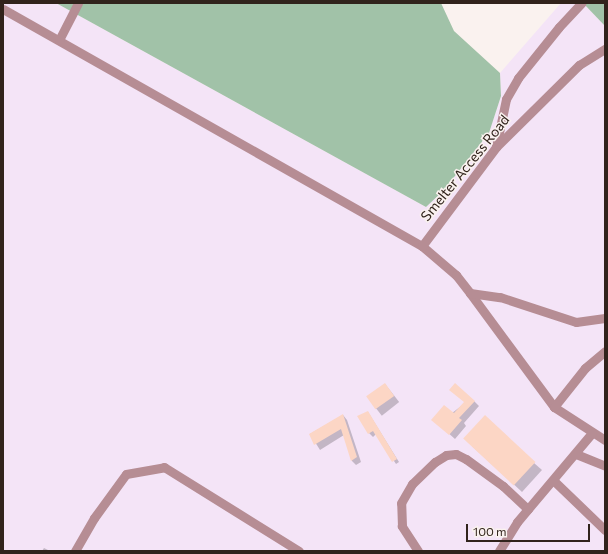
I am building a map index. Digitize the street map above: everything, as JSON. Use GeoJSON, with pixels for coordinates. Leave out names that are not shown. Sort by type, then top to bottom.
{"type":"FeatureCollection","features":[{"type":"Feature","properties":{"kind":"lane"},"geometry":{"type":"LineString","coordinates":[[59,40],[78,3]]}},
{"type":"Feature","properties":{"kind":"lane"},"geometry":{"type":"LineString","coordinates":[[496,147],[506,99],[518,78],[559,27],[582,3]]}},
{"type":"Feature","properties":{"kind":"lane"},"geometry":{"type":"LineString","coordinates":[[3,9],[422,246],[440,261],[470,293],[554,407],[605,440]]}},
{"type":"Feature","properties":{"kind":"lane","name":"Smelter Access Road"},"geometry":{"type":"LineString","coordinates":[[422,246],[496,147],[573,70],[596,53],[605,49]]}},
{"type":"Feature","properties":{"kind":"lane"},"geometry":{"type":"LineString","coordinates":[[470,293],[500,297],[576,322],[605,318]]}},
{"type":"Feature","properties":{"kind":"lane"},"geometry":{"type":"LineString","coordinates":[[554,407],[585,368],[605,351]]}},
{"type":"Feature","properties":{"kind":"lane"},"geometry":{"type":"LineString","coordinates":[[499,551],[528,509],[576,454],[592,433]]}},
{"type":"Feature","properties":{"kind":"lane"},"geometry":{"type":"LineString","coordinates":[[418,551],[402,526],[401,503],[412,484],[435,462],[446,455],[456,454],[466,459],[503,486],[528,509]]}},
{"type":"Feature","properties":{"kind":"lane"},"geometry":{"type":"LineString","coordinates":[[576,454],[605,466]]}},
{"type":"Feature","properties":{"kind":"lane"},"geometry":{"type":"LineString","coordinates":[[75,551],[94,518],[126,474],[164,467],[299,551]]}},
{"type":"Feature","properties":{"kind":"lane"},"geometry":{"type":"LineString","coordinates":[[553,480],[605,530]]}},
{"type":"Feature","properties":{"kind":"shaded area"},"geometry":{"type":"Polygon","coordinates":[[[3,3],[56,3],[426,207],[443,191],[489,133],[501,96],[500,73],[561,3],[583,3],[605,26],[605,551],[3,551],[3,3]]]}},
{"type":"Feature","properties":{"kind":"green space"},"geometry":{"type":"Polygon","coordinates":[[[56,3],[441,3],[454,31],[500,73],[501,96],[489,133],[443,191],[426,207],[56,3]]]}},
{"type":"Feature","properties":{"kind":"green space"},"geometry":{"type":"Polygon","coordinates":[[[583,3],[605,3],[605,26],[583,3]]]}},
{"type":"Feature","properties":{"kind":"building"},"geometry":{"type":"Polygon","coordinates":[[[385,383],[394,396],[375,409],[366,396],[385,383]]]}},
{"type":"Feature","properties":{"kind":"building"},"geometry":{"type":"Polygon","coordinates":[[[455,383],[475,401],[459,418],[462,420],[449,435],[431,420],[444,405],[454,413],[464,402],[449,390],[455,383]]]}},
{"type":"Feature","properties":{"kind":"building"},"geometry":{"type":"Polygon","coordinates":[[[368,411],[397,459],[392,462],[373,431],[368,434],[357,416],[368,411]]]}},
{"type":"Feature","properties":{"kind":"building"},"geometry":{"type":"Polygon","coordinates":[[[343,414],[357,457],[351,461],[341,429],[314,445],[309,434],[343,414]]]}},
{"type":"Feature","properties":{"kind":"building"},"geometry":{"type":"Polygon","coordinates":[[[485,415],[535,462],[514,485],[463,438],[485,415]]]}}]}
